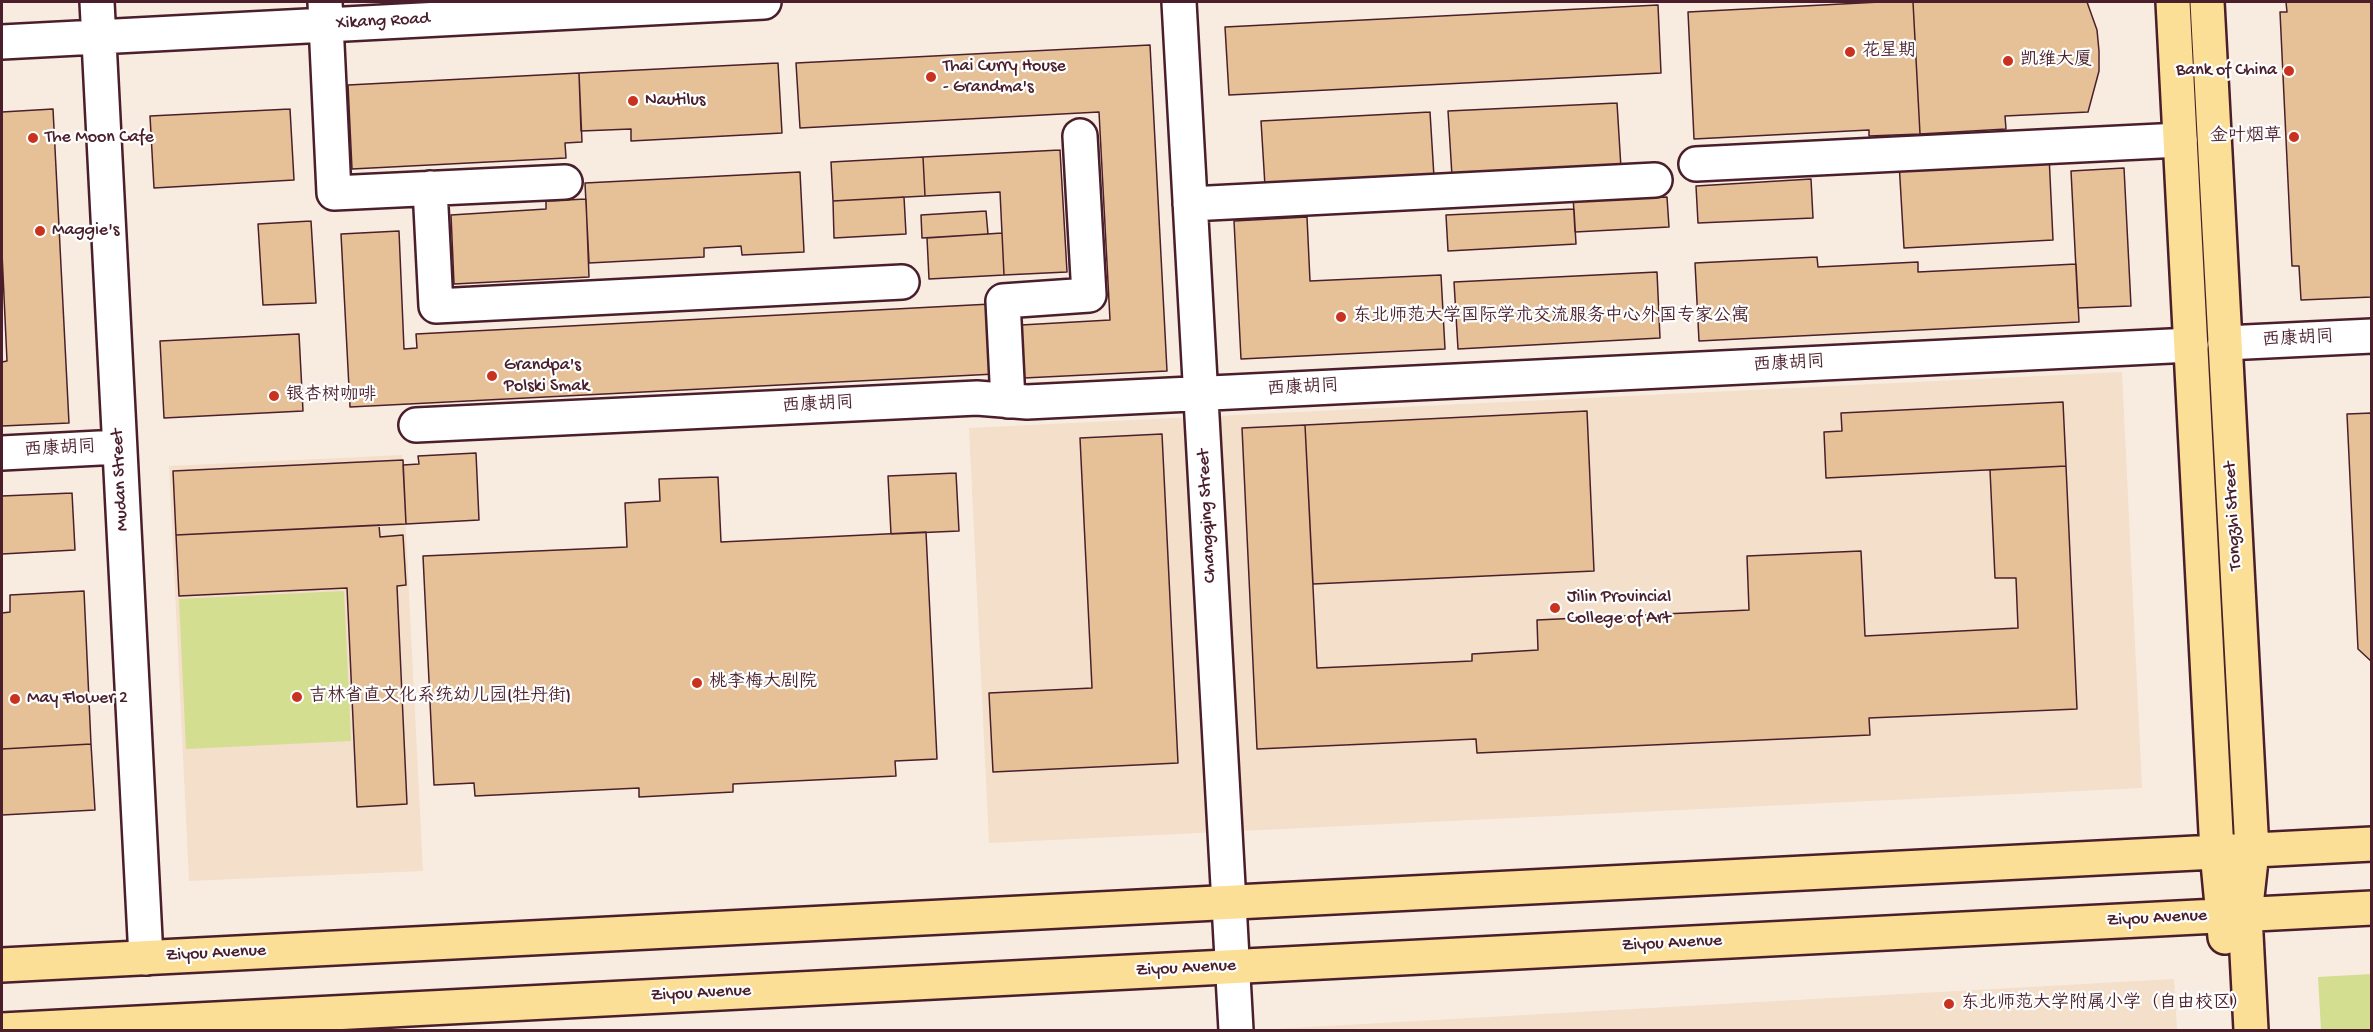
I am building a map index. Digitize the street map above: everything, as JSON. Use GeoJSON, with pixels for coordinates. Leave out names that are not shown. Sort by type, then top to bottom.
{"type":"FeatureCollection","features":[{"type":"Feature","properties":{"kind":"main road","name":"Tongzhi Street"},"geometry":{"type":"LineString","coordinates":[[2173,2],[2217,852],[2234,915],[2251,1030]]}},
{"type":"Feature","properties":{"kind":"main road","name":"Tongzhi Street"},"geometry":{"type":"LineString","coordinates":[[2207,2],[2252,851],[2234,915],[2230,1030]]}},
{"type":"Feature","properties":{"kind":"main road","name":"Ziyou Avenue"},"geometry":{"type":"LineString","coordinates":[[2,965],[2372,844]]}},
{"type":"Feature","properties":{"kind":"main road","name":"Ziyou Avenue"},"geometry":{"type":"LineString","coordinates":[[2,1030],[150,1026],[1233,966],[2372,908]]}},
{"type":"Feature","properties":{"kind":"street","name":"Mudan Street"},"geometry":{"type":"LineString","coordinates":[[97,2],[146,958]]}},
{"type":"Feature","properties":{"kind":"street","name":"Xikang Road"},"geometry":{"type":"LineString","coordinates":[[2,42],[99,37],[326,13],[764,2]]}},
{"type":"Feature","properties":{"kind":"street","name":"Changqing Street"},"geometry":{"type":"LineString","coordinates":[[1179,2],[1236,1030]]}},
{"type":"Feature","properties":{"kind":"street"},"geometry":{"type":"LineString","coordinates":[[326,13],[334,193],[565,182]]}},
{"type":"Feature","properties":{"kind":"street"},"geometry":{"type":"LineString","coordinates":[[1008,401],[1003,301],[1089,295],[1080,136]]}},
{"type":"Feature","properties":{"kind":"street"},"geometry":{"type":"LineString","coordinates":[[1696,164],[2180,140]]}},
{"type":"Feature","properties":{"kind":"street"},"geometry":{"type":"LineString","coordinates":[[1190,204],[1655,180]]}},
{"type":"Feature","properties":{"kind":"street"},"geometry":{"type":"LineString","coordinates":[[430,188],[436,306],[902,282]]}},
{"type":"Feature","properties":{"kind":"street","name":"西康胡同"},"geometry":{"type":"LineString","coordinates":[[2225,344],[2372,336]]}},
{"type":"Feature","properties":{"kind":"street","name":"西康胡同"},"geometry":{"type":"LineString","coordinates":[[416,425],[977,398],[1026,402],[2191,345]]}},
{"type":"Feature","properties":{"kind":"street","name":"西康胡同"},"geometry":{"type":"LineString","coordinates":[[2,453],[119,447]]}},
{"type":"Feature","properties":{"kind":"shaded area","name":"Jilin Provincial College of Art"},"geometry":{"type":"Polygon","coordinates":[[[2122,372],[2142,788],[989,843],[969,428],[2122,372]]]}},
{"type":"Feature","properties":{"kind":"shaded area","name":"吉林省直文化系统幼儿园(牡丹街)"},"geometry":{"type":"Polygon","coordinates":[[[402,455],[423,871],[189,881],[169,466],[402,455]]]}},
{"type":"Feature","properties":{"kind":"shaded area","name":"东北师范大学附属小学（自由校区）"},"geometry":{"type":"Polygon","coordinates":[[[2174,979],[2177,1030],[1272,1030],[1272,1029],[2174,979]]]}},
{"type":"Feature","properties":{"kind":"green space"},"geometry":{"type":"Polygon","coordinates":[[[344,591],[351,741],[186,749],[179,599],[344,591]]]}},
{"type":"Feature","properties":{"kind":"green space"},"geometry":{"type":"Polygon","coordinates":[[[2371,974],[2371,1030],[2321,1030],[2318,977],[2371,974]]]}},
{"type":"Feature","properties":{"kind":"building"},"geometry":{"type":"Polygon","coordinates":[[[1913,2],[1920,134],[1869,136],[1869,130],[1694,139],[1688,12],[1913,2]]]}},
{"type":"Feature","properties":{"kind":"building","name":"凯维大厦"},"geometry":{"type":"Polygon","coordinates":[[[1913,2],[2087,2],[2097,30],[2099,51],[2099,71],[2088,112],[2005,116],[2006,129],[1920,134],[1913,2]]]}},
{"type":"Feature","properties":{"kind":"building"},"geometry":{"type":"Polygon","coordinates":[[[2286,2],[2372,2],[2372,297],[2301,300],[2299,266],[2292,266],[2280,12],[2287,12],[2286,2]]]}},
{"type":"Feature","properties":{"kind":"building"},"geometry":{"type":"Polygon","coordinates":[[[1658,5],[1661,73],[1229,95],[1225,27],[1658,5]]]}},
{"type":"Feature","properties":{"kind":"building"},"geometry":{"type":"Polygon","coordinates":[[[1150,45],[1167,371],[1024,378],[1021,325],[1110,320],[1099,112],[800,128],[796,63],[1150,45]]]}},
{"type":"Feature","properties":{"kind":"building"},"geometry":{"type":"Polygon","coordinates":[[[778,63],[782,133],[631,141],[631,129],[581,131],[579,73],[778,63]]]}},
{"type":"Feature","properties":{"kind":"building"},"geometry":{"type":"Polygon","coordinates":[[[579,73],[582,142],[565,143],[566,158],[352,169],[348,85],[579,73]]]}},
{"type":"Feature","properties":{"kind":"building"},"geometry":{"type":"Polygon","coordinates":[[[1617,103],[1621,168],[1452,176],[1448,111],[1617,103]]]}},
{"type":"Feature","properties":{"kind":"building"},"geometry":{"type":"Polygon","coordinates":[[[53,109],[69,423],[2,426],[2,362],[7,361],[2,253],[2,112],[53,109]]]}},
{"type":"Feature","properties":{"kind":"building"},"geometry":{"type":"Polygon","coordinates":[[[290,109],[294,180],[154,188],[150,116],[290,109]]]}},
{"type":"Feature","properties":{"kind":"building"},"geometry":{"type":"Polygon","coordinates":[[[1430,112],[1434,177],[1265,186],[1261,121],[1430,112]]]}},
{"type":"Feature","properties":{"kind":"building"},"geometry":{"type":"Polygon","coordinates":[[[1060,150],[1067,272],[1004,275],[1000,192],[925,196],[923,157],[1060,150]]]}},
{"type":"Feature","properties":{"kind":"building"},"geometry":{"type":"Polygon","coordinates":[[[2049,155],[2053,240],[1904,248],[1899,162],[2049,155]]]}},
{"type":"Feature","properties":{"kind":"building"},"geometry":{"type":"Polygon","coordinates":[[[923,157],[925,196],[833,201],[831,162],[923,157]]]}},
{"type":"Feature","properties":{"kind":"building"},"geometry":{"type":"Polygon","coordinates":[[[2124,168],[2131,306],[2078,308],[2071,171],[2124,168]]]}},
{"type":"Feature","properties":{"kind":"building"},"geometry":{"type":"Polygon","coordinates":[[[800,172],[804,252],[742,255],[741,246],[704,248],[704,257],[589,263],[585,183],[800,172]]]}},
{"type":"Feature","properties":{"kind":"building"},"geometry":{"type":"Polygon","coordinates":[[[1811,179],[1813,218],[1698,223],[1696,186],[1811,179]]]}},
{"type":"Feature","properties":{"kind":"building"},"geometry":{"type":"Polygon","coordinates":[[[1639,192],[1639,198],[1667,197],[1669,227],[1575,232],[1573,195],[1639,192]]]}},
{"type":"Feature","properties":{"kind":"building"},"geometry":{"type":"Polygon","coordinates":[[[904,197],[906,234],[834,238],[833,201],[904,197]]]}},
{"type":"Feature","properties":{"kind":"building"},"geometry":{"type":"Polygon","coordinates":[[[586,199],[589,277],[454,284],[451,215],[546,209],[546,201],[586,199]]]}},
{"type":"Feature","properties":{"kind":"building"},"geometry":{"type":"Polygon","coordinates":[[[1574,209],[1576,244],[1448,251],[1446,215],[1574,209]]]}},
{"type":"Feature","properties":{"kind":"building"},"geometry":{"type":"Polygon","coordinates":[[[986,211],[988,234],[922,238],[921,215],[986,211]]]}},
{"type":"Feature","properties":{"kind":"building","name":"东北师范大学国际学术交流服务中心外国专家公寓"},"geometry":{"type":"Polygon","coordinates":[[[1307,217],[1310,281],[1441,275],[1445,349],[1241,359],[1234,221],[1307,217]]]}},
{"type":"Feature","properties":{"kind":"building"},"geometry":{"type":"Polygon","coordinates":[[[311,221],[316,303],[263,305],[258,224],[311,221]]]}},
{"type":"Feature","properties":{"kind":"building"},"geometry":{"type":"Polygon","coordinates":[[[399,231],[404,349],[417,348],[416,334],[991,304],[995,374],[350,407],[341,234],[399,231]]]}},
{"type":"Feature","properties":{"kind":"building"},"geometry":{"type":"Polygon","coordinates":[[[1002,233],[1004,275],[929,279],[927,238],[1002,233]]]}},
{"type":"Feature","properties":{"kind":"building"},"geometry":{"type":"Polygon","coordinates":[[[1817,257],[1818,267],[1918,262],[1918,272],[2076,264],[2079,322],[1699,341],[1695,263],[1817,257]]]}},
{"type":"Feature","properties":{"kind":"building"},"geometry":{"type":"Polygon","coordinates":[[[1657,272],[1660,338],[1458,349],[1454,282],[1657,272]]]}},
{"type":"Feature","properties":{"kind":"building"},"geometry":{"type":"Polygon","coordinates":[[[299,334],[303,411],[164,418],[160,341],[299,334]]]}},
{"type":"Feature","properties":{"kind":"building"},"geometry":{"type":"Polygon","coordinates":[[[2063,402],[2066,466],[1826,478],[1824,432],[1842,431],[1841,413],[2063,402]]]}},
{"type":"Feature","properties":{"kind":"building"},"geometry":{"type":"Polygon","coordinates":[[[1587,411],[1594,571],[1313,584],[1305,425],[1587,411]]]}},
{"type":"Feature","properties":{"kind":"building"},"geometry":{"type":"Polygon","coordinates":[[[2372,413],[2372,662],[2358,649],[2347,414],[2372,413]]]}},
{"type":"Feature","properties":{"kind":"building"},"geometry":{"type":"Polygon","coordinates":[[[1305,425],[1317,668],[1472,661],[1472,654],[1538,650],[1537,620],[1749,610],[1747,556],[1861,551],[1865,636],[2018,628],[2016,578],[1995,578],[1990,470],[2066,466],[2077,709],[1869,718],[1870,735],[1477,753],[1476,739],[1257,749],[1242,428],[1305,425]]]}},
{"type":"Feature","properties":{"kind":"building"},"geometry":{"type":"Polygon","coordinates":[[[1162,434],[1178,763],[993,772],[989,693],[1092,688],[1080,438],[1162,434]]]}},
{"type":"Feature","properties":{"kind":"building"},"geometry":{"type":"Polygon","coordinates":[[[476,453],[479,520],[406,524],[403,465],[419,464],[418,456],[476,453]]]}},
{"type":"Feature","properties":{"kind":"building"},"geometry":{"type":"Polygon","coordinates":[[[403,460],[406,524],[176,535],[173,471],[403,460]]]}},
{"type":"Feature","properties":{"kind":"building"},"geometry":{"type":"Polygon","coordinates":[[[956,473],[959,531],[891,534],[888,476],[956,473]]]}},
{"type":"Feature","properties":{"kind":"building"},"geometry":{"type":"Polygon","coordinates":[[[718,477],[721,542],[926,532],[937,759],[895,761],[896,776],[733,784],[733,792],[639,797],[639,788],[475,796],[474,783],[434,785],[423,556],[627,547],[625,503],[660,501],[659,479],[718,477]]]}},
{"type":"Feature","properties":{"kind":"building"},"geometry":{"type":"Polygon","coordinates":[[[72,493],[75,550],[2,554],[2,496],[72,493]]]}},
{"type":"Feature","properties":{"kind":"building"},"geometry":{"type":"Polygon","coordinates":[[[379,525],[380,537],[403,535],[406,585],[397,586],[407,804],[357,807],[347,588],[179,596],[176,535],[379,525]]]}},
{"type":"Feature","properties":{"kind":"building"},"geometry":{"type":"Polygon","coordinates":[[[84,591],[91,744],[2,749],[2,613],[10,612],[10,595],[84,591]]]}},
{"type":"Feature","properties":{"kind":"building"},"geometry":{"type":"Polygon","coordinates":[[[91,744],[95,810],[2,815],[2,749],[91,744]]]}},
{"type":"Feature","properties":{"kind":"place","name":"花星期"},"geometry":{"type":"Point","coordinates":[1850,52]}},
{"type":"Feature","properties":{"kind":"place","name":"凯维大厦"},"geometry":{"type":"Point","coordinates":[2008,61]}},
{"type":"Feature","properties":{"kind":"place","name":"Bank of China"},"geometry":{"type":"Point","coordinates":[2289,71]}},
{"type":"Feature","properties":{"kind":"place","name":"Thai Curry House - Grandma's"},"geometry":{"type":"Point","coordinates":[931,77]}},
{"type":"Feature","properties":{"kind":"place","name":"Nautilus"},"geometry":{"type":"Point","coordinates":[633,101]}},
{"type":"Feature","properties":{"kind":"place","name":"金叶烟草"},"geometry":{"type":"Point","coordinates":[2294,137]}},
{"type":"Feature","properties":{"kind":"place","name":"The Moon Cafe"},"geometry":{"type":"Point","coordinates":[33,138]}},
{"type":"Feature","properties":{"kind":"place","name":"Maggie's"},"geometry":{"type":"Point","coordinates":[40,231]}},
{"type":"Feature","properties":{"kind":"place","name":"东北师范大学国际学术交流服务中心外国专家公寓"},"geometry":{"type":"Point","coordinates":[1341,317]}},
{"type":"Feature","properties":{"kind":"place","name":"Grandpa's Polski Smak"},"geometry":{"type":"Point","coordinates":[492,376]}},
{"type":"Feature","properties":{"kind":"place","name":"银杏树咖啡"},"geometry":{"type":"Point","coordinates":[274,396]}},
{"type":"Feature","properties":{"kind":"place","name":"Jilin Provincial College of Art"},"geometry":{"type":"Point","coordinates":[1555,608]}},
{"type":"Feature","properties":{"kind":"place","name":"桃李梅大剧院"},"geometry":{"type":"Point","coordinates":[697,683]}},
{"type":"Feature","properties":{"kind":"place","name":"吉林省直文化系统幼儿园(牡丹街)"},"geometry":{"type":"Point","coordinates":[297,697]}},
{"type":"Feature","properties":{"kind":"place","name":"May Flower 2"},"geometry":{"type":"Point","coordinates":[15,699]}},
{"type":"Feature","properties":{"kind":"place","name":"东北师范大学附属小学（自由校区）"},"geometry":{"type":"Point","coordinates":[1949,1004]}}]}
